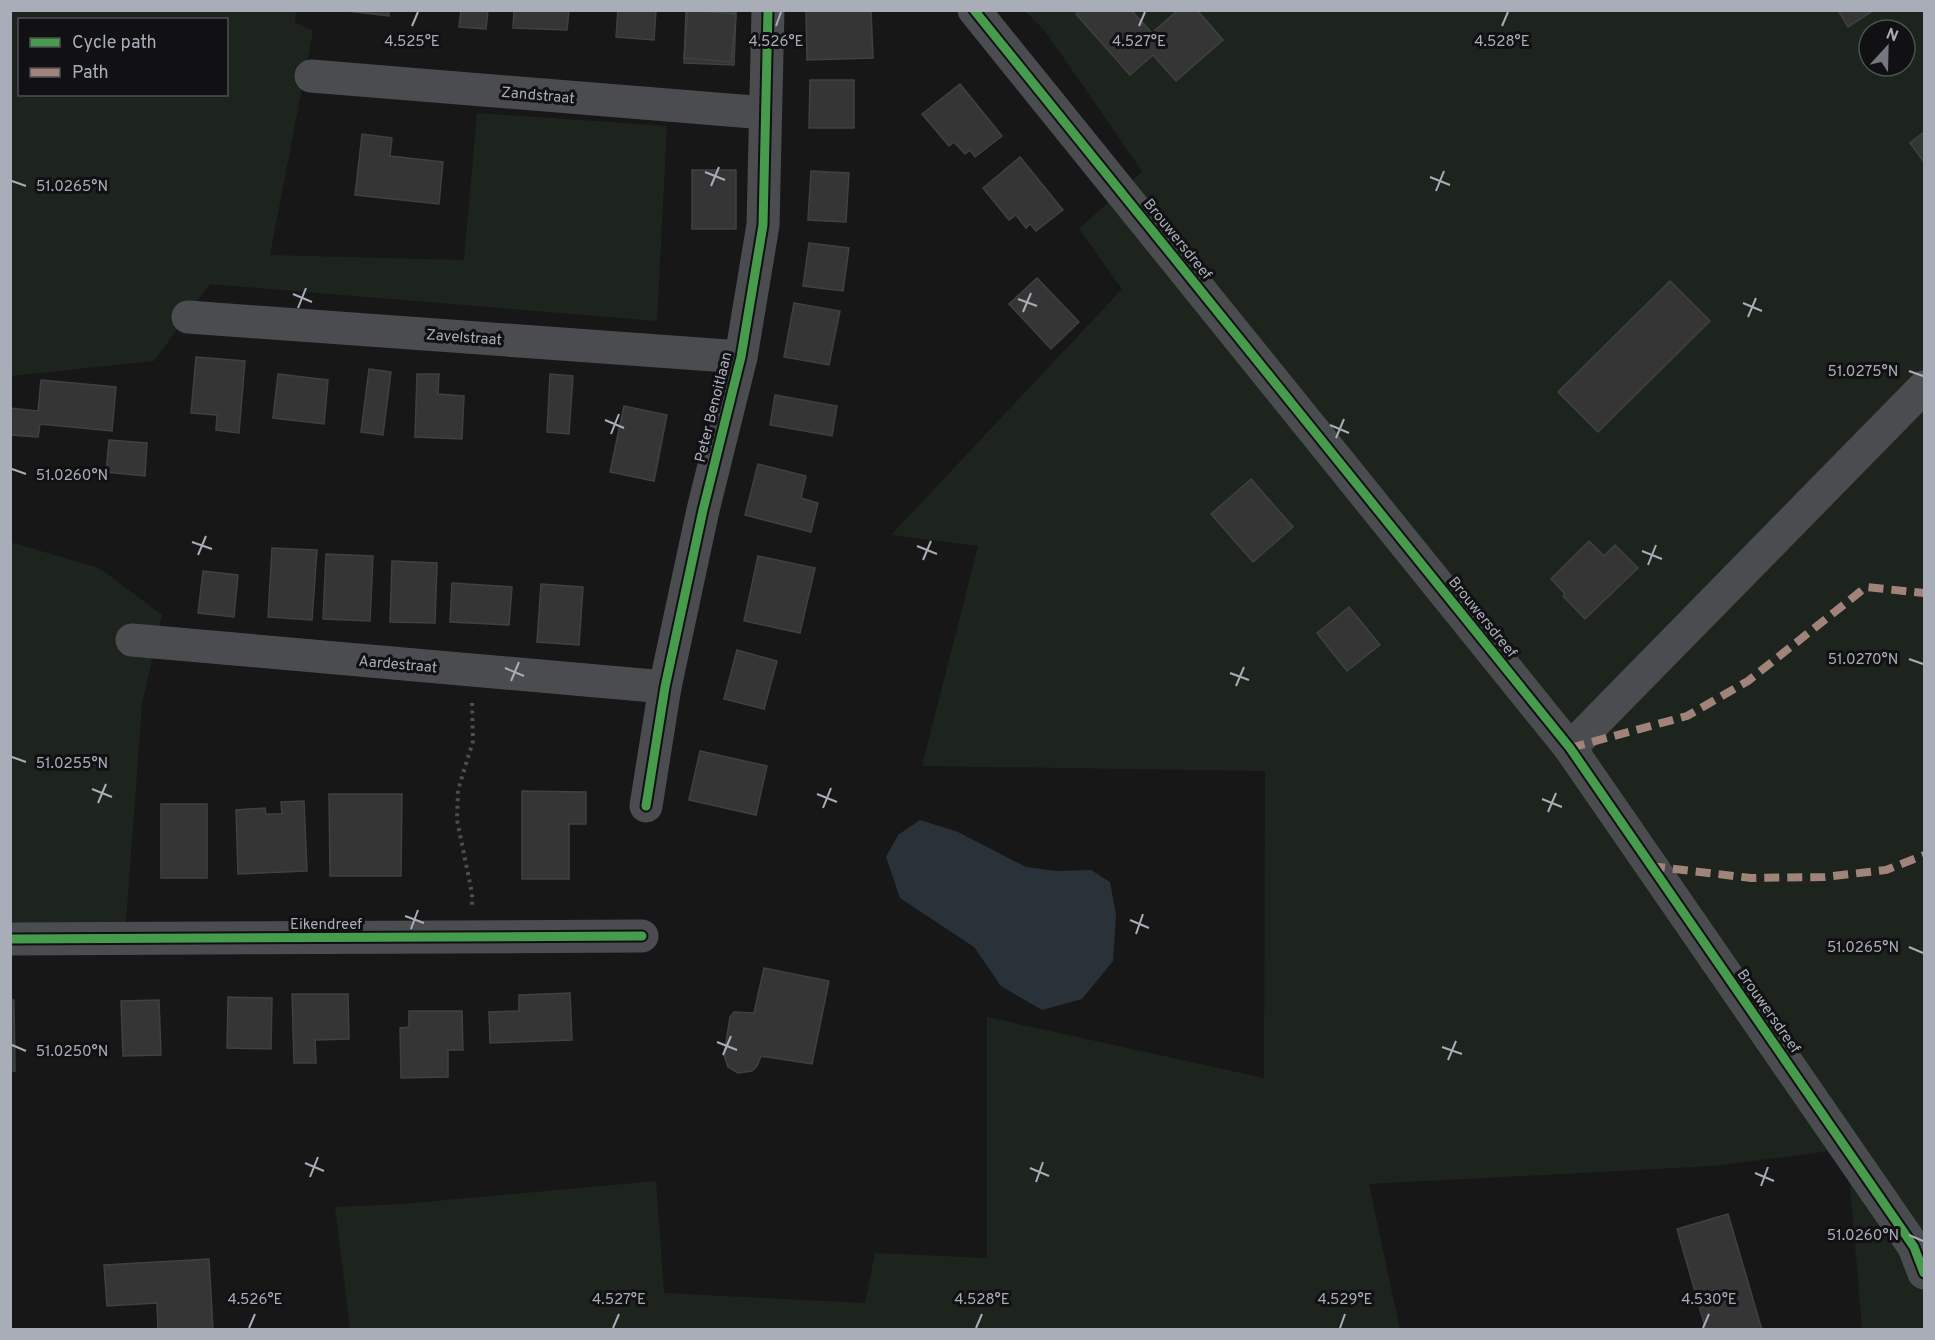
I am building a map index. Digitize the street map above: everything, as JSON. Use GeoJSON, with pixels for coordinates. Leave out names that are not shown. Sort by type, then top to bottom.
{"type":"FeatureCollection","features":[{"type":"Feature","properties":{"kind":"street","name":"Peter Benoitlaan"},"geometry":{"type":"LineString","coordinates":[[646,807],[665,687],[703,510],[741,357],[763,225],[768,10]]}},
{"type":"Feature","properties":{"kind":"street","name":"Brouwersdreef"},"geometry":{"type":"LineString","coordinates":[[974,10],[1570,748],[1914,1246],[1924,1273]]}},
{"type":"Feature","properties":{"kind":"street","name":"Zandstraat"},"geometry":{"type":"LineString","coordinates":[[310,76],[765,113]]}},
{"type":"Feature","properties":{"kind":"street","name":"Zavelstraat"},"geometry":{"type":"LineString","coordinates":[[188,317],[741,357]]}},
{"type":"Feature","properties":{"kind":"street"},"geometry":{"type":"LineString","coordinates":[[1570,748],[1924,387]]}},
{"type":"Feature","properties":{"kind":"street","name":"Aardestraat"},"geometry":{"type":"LineString","coordinates":[[132,640],[665,687]]}},
{"type":"Feature","properties":{"kind":"street","name":"Eikendreef"},"geometry":{"type":"LineString","coordinates":[[10,939],[642,936]]}},
{"type":"Feature","properties":{"kind":"path"},"geometry":{"type":"LineString","coordinates":[[474,670],[471,708],[473,741],[458,790],[458,820],[472,892],[474,938]]}},
{"type":"Feature","properties":{"kind":"shaded area"},"geometry":{"type":"Polygon","coordinates":[[[10,11],[296,11],[295,22],[313,31],[270,255],[464,260],[477,113],[667,126],[657,321],[210,284],[154,361],[11,376],[10,11]]]}},
{"type":"Feature","properties":{"kind":"shaded area"},"geometry":{"type":"Polygon","coordinates":[[[1025,11],[1924,11],[1924,1329],[1862,1329],[1847,1149],[1713,1166],[1369,1184],[1400,1330],[350,1329],[335,1207],[402,1204],[656,1181],[664,1293],[865,1303],[875,1253],[987,1258],[987,1017],[1264,1078],[1265,771],[922,766],[978,546],[891,535],[1122,289],[1079,229],[1142,171],[1045,31],[1025,11]]]}},
{"type":"Feature","properties":{"kind":"shaded area"},"geometry":{"type":"Polygon","coordinates":[[[10,542],[99,568],[162,615],[142,704],[126,922],[11,924],[10,542]]]}},
{"type":"Feature","properties":{"kind":"shaded area"},"geometry":{"type":"Polygon","coordinates":[[[920,820],[958,832],[1026,867],[1056,871],[1091,870],[1110,882],[1116,915],[1113,961],[1082,999],[1042,1010],[1001,986],[974,947],[900,898],[886,857],[898,835],[920,820]]]}},
{"type":"Feature","properties":{"kind":"building"},"geometry":{"type":"Polygon","coordinates":[[[339,10],[389,10],[389,16],[339,10]]]}},
{"type":"Feature","properties":{"kind":"building"},"geometry":{"type":"Polygon","coordinates":[[[461,10],[488,10],[486,29],[459,27],[461,10]]]}},
{"type":"Feature","properties":{"kind":"building"},"geometry":{"type":"Polygon","coordinates":[[[514,10],[569,10],[567,30],[513,28],[514,10]]]}},
{"type":"Feature","properties":{"kind":"building"},"geometry":{"type":"Polygon","coordinates":[[[618,10],[656,10],[654,40],[616,37],[618,10]]]}},
{"type":"Feature","properties":{"kind":"building"},"geometry":{"type":"Polygon","coordinates":[[[686,10],[736,12],[734,65],[684,63],[686,10]]]}},
{"type":"Feature","properties":{"kind":"building"},"geometry":{"type":"Polygon","coordinates":[[[688,10],[736,14],[731,62],[684,58],[688,10]]]}},
{"type":"Feature","properties":{"kind":"building"},"geometry":{"type":"Polygon","coordinates":[[[806,10],[871,10],[873,58],[807,60],[806,10]]]}},
{"type":"Feature","properties":{"kind":"building"},"geometry":{"type":"Polygon","coordinates":[[[1081,10],[1131,10],[1152,33],[1178,10],[1197,10],[1223,40],[1176,81],[1153,55],[1130,75],[1076,14],[1081,10]]]}},
{"type":"Feature","properties":{"kind":"building"},"geometry":{"type":"Polygon","coordinates":[[[1838,10],[1874,10],[1862,18],[1857,18],[1857,21],[1848,27],[1838,10]]]}},
{"type":"Feature","properties":{"kind":"building"},"geometry":{"type":"Polygon","coordinates":[[[810,80],[854,80],[854,128],[809,128],[810,80]]]}},
{"type":"Feature","properties":{"kind":"building"},"geometry":{"type":"Polygon","coordinates":[[[960,84],[1002,136],[975,157],[970,150],[965,154],[954,142],[949,146],[922,114],[960,84]]]}},
{"type":"Feature","properties":{"kind":"building"},"geometry":{"type":"Polygon","coordinates":[[[1924,132],[1924,162],[1910,143],[1924,132]]]}},
{"type":"Feature","properties":{"kind":"building"},"geometry":{"type":"Polygon","coordinates":[[[362,134],[392,138],[390,156],[443,162],[439,204],[355,195],[362,134]]]}},
{"type":"Feature","properties":{"kind":"building"},"geometry":{"type":"Polygon","coordinates":[[[1020,157],[1063,210],[1036,231],[1030,224],[1026,228],[1016,215],[1009,220],[983,188],[1020,157]]]}},
{"type":"Feature","properties":{"kind":"building"},"geometry":{"type":"Polygon","coordinates":[[[692,170],[736,170],[736,229],[692,229],[692,170]]]}},
{"type":"Feature","properties":{"kind":"building"},"geometry":{"type":"Polygon","coordinates":[[[811,171],[849,173],[846,222],[808,220],[811,171]]]}},
{"type":"Feature","properties":{"kind":"building"},"geometry":{"type":"Polygon","coordinates":[[[809,243],[849,248],[843,291],[803,286],[809,243]]]}},
{"type":"Feature","properties":{"kind":"building"},"geometry":{"type":"Polygon","coordinates":[[[1037,278],[1079,322],[1051,349],[1009,304],[1037,278]]]}},
{"type":"Feature","properties":{"kind":"building"},"geometry":{"type":"Polygon","coordinates":[[[1670,281],[1710,321],[1598,432],[1558,392],[1670,281]]]}},
{"type":"Feature","properties":{"kind":"building"},"geometry":{"type":"Polygon","coordinates":[[[794,303],[840,311],[829,365],[784,357],[794,303]]]}},
{"type":"Feature","properties":{"kind":"building"},"geometry":{"type":"Polygon","coordinates":[[[196,357],[245,361],[239,433],[216,430],[217,415],[191,413],[196,357]]]}},
{"type":"Feature","properties":{"kind":"building"},"geometry":{"type":"Polygon","coordinates":[[[369,369],[391,372],[383,435],[361,432],[369,369]]]}},
{"type":"Feature","properties":{"kind":"building"},"geometry":{"type":"Polygon","coordinates":[[[278,374],[328,380],[324,424],[273,418],[278,374]]]}},
{"type":"Feature","properties":{"kind":"building"},"geometry":{"type":"Polygon","coordinates":[[[417,374],[439,374],[438,394],[464,396],[462,439],[415,437],[417,374]]]}},
{"type":"Feature","properties":{"kind":"building"},"geometry":{"type":"Polygon","coordinates":[[[550,374],[573,376],[569,434],[547,432],[550,374]]]}},
{"type":"Feature","properties":{"kind":"building"},"geometry":{"type":"Polygon","coordinates":[[[41,380],[116,387],[112,431],[40,424],[38,437],[10,435],[10,408],[38,411],[41,380]]]}},
{"type":"Feature","properties":{"kind":"building"},"geometry":{"type":"Polygon","coordinates":[[[775,395],[837,406],[832,436],[770,425],[775,395]]]}},
{"type":"Feature","properties":{"kind":"building"},"geometry":{"type":"Polygon","coordinates":[[[624,406],[667,415],[654,481],[610,472],[624,406]]]}},
{"type":"Feature","properties":{"kind":"building"},"geometry":{"type":"Polygon","coordinates":[[[109,440],[147,443],[145,476],[106,472],[109,440]]]}},
{"type":"Feature","properties":{"kind":"building"},"geometry":{"type":"Polygon","coordinates":[[[758,464],[806,476],[801,498],[818,503],[811,532],[745,515],[758,464]]]}},
{"type":"Feature","properties":{"kind":"building"},"geometry":{"type":"Polygon","coordinates":[[[1251,479],[1293,527],[1253,562],[1211,514],[1251,479]]]}},
{"type":"Feature","properties":{"kind":"building"},"geometry":{"type":"Polygon","coordinates":[[[1589,541],[1604,556],[1615,545],[1638,568],[1585,619],[1563,596],[1565,594],[1551,579],[1589,541]]]}},
{"type":"Feature","properties":{"kind":"building"},"geometry":{"type":"Polygon","coordinates":[[[272,548],[317,550],[312,620],[268,617],[272,548]]]}},
{"type":"Feature","properties":{"kind":"building"},"geometry":{"type":"Polygon","coordinates":[[[326,554],[373,556],[370,621],[323,619],[326,554]]]}},
{"type":"Feature","properties":{"kind":"building"},"geometry":{"type":"Polygon","coordinates":[[[758,556],[815,568],[800,633],[744,621],[758,556]]]}},
{"type":"Feature","properties":{"kind":"building"},"geometry":{"type":"Polygon","coordinates":[[[392,561],[437,563],[435,623],[390,622],[392,561]]]}},
{"type":"Feature","properties":{"kind":"building"},"geometry":{"type":"Polygon","coordinates":[[[203,571],[238,575],[234,617],[198,613],[203,571]]]}},
{"type":"Feature","properties":{"kind":"building"},"geometry":{"type":"Polygon","coordinates":[[[452,583],[512,587],[509,625],[450,622],[452,583]]]}},
{"type":"Feature","properties":{"kind":"building"},"geometry":{"type":"Polygon","coordinates":[[[541,584],[583,587],[579,645],[537,642],[541,584]]]}},
{"type":"Feature","properties":{"kind":"building"},"geometry":{"type":"Polygon","coordinates":[[[1349,607],[1380,645],[1347,671],[1317,633],[1349,607]]]}},
{"type":"Feature","properties":{"kind":"building"},"geometry":{"type":"Polygon","coordinates":[[[737,650],[777,661],[764,709],[724,699],[737,650]]]}},
{"type":"Feature","properties":{"kind":"building"},"geometry":{"type":"Polygon","coordinates":[[[700,751],[767,766],[756,815],[689,800],[700,751]]]}},
{"type":"Feature","properties":{"kind":"building"},"geometry":{"type":"Polygon","coordinates":[[[522,791],[586,792],[586,824],[569,824],[569,879],[522,879],[522,791]]]}},
{"type":"Feature","properties":{"kind":"building"},"geometry":{"type":"Polygon","coordinates":[[[329,794],[402,794],[401,876],[330,876],[329,794]]]}},
{"type":"Feature","properties":{"kind":"building"},"geometry":{"type":"Polygon","coordinates":[[[304,801],[307,871],[238,874],[236,810],[265,808],[266,814],[282,814],[281,802],[304,801]]]}},
{"type":"Feature","properties":{"kind":"building"},"geometry":{"type":"Polygon","coordinates":[[[161,804],[207,804],[207,878],[161,878],[161,804]]]}},
{"type":"Feature","properties":{"kind":"building"},"geometry":{"type":"Polygon","coordinates":[[[764,968],[829,981],[812,1064],[761,1056],[752,1071],[738,1073],[728,1067],[724,1055],[730,1017],[734,1012],[754,1013],[764,968]]]}},
{"type":"Feature","properties":{"kind":"building"},"geometry":{"type":"Polygon","coordinates":[[[570,993],[572,1040],[490,1043],[489,1012],[519,1011],[519,995],[570,993]]]}},
{"type":"Feature","properties":{"kind":"building"},"geometry":{"type":"Polygon","coordinates":[[[292,994],[348,994],[349,1039],[315,1040],[316,1063],[294,1063],[292,994]]]}},
{"type":"Feature","properties":{"kind":"building"},"geometry":{"type":"Polygon","coordinates":[[[228,997],[272,998],[271,1049],[227,1048],[228,997]]]}},
{"type":"Feature","properties":{"kind":"building"},"geometry":{"type":"Polygon","coordinates":[[[10,1000],[14,1000],[15,1071],[10,1071],[10,1000]]]}},
{"type":"Feature","properties":{"kind":"building"},"geometry":{"type":"Polygon","coordinates":[[[159,1000],[161,1055],[123,1056],[121,1001],[159,1000]]]}},
{"type":"Feature","properties":{"kind":"building"},"geometry":{"type":"Polygon","coordinates":[[[409,1011],[462,1011],[463,1050],[448,1050],[448,1077],[401,1078],[400,1028],[409,1027],[409,1011]]]}},
{"type":"Feature","properties":{"kind":"building"},"geometry":{"type":"Polygon","coordinates":[[[1728,1214],[1762,1330],[1706,1330],[1677,1229],[1728,1214]]]}},
{"type":"Feature","properties":{"kind":"building"},"geometry":{"type":"Polygon","coordinates":[[[209,1259],[213,1330],[158,1330],[157,1303],[107,1306],[104,1265],[209,1259]]]}},
{"type":"Feature","properties":{"kind":"marked path"},"geometry":{"type":"LineString","coordinates":[[1570,748],[1687,716],[1748,681],[1866,587],[1924,593]]}},
{"type":"Feature","properties":{"kind":"marked path"},"geometry":{"type":"LineString","coordinates":[[1650,866],[1751,878],[1824,877],[1886,870],[1924,855]]}},
{"type":"Feature","properties":{"kind":"cycle path"},"geometry":{"type":"LineString","coordinates":[[646,806],[665,687],[703,510],[741,357],[763,225],[768,10]]}},
{"type":"Feature","properties":{"kind":"cycle path"},"geometry":{"type":"LineString","coordinates":[[974,10],[1570,748],[1914,1247],[1924,1273]]}},
{"type":"Feature","properties":{"kind":"cycle path"},"geometry":{"type":"LineString","coordinates":[[10,939],[642,936]]}}]}
